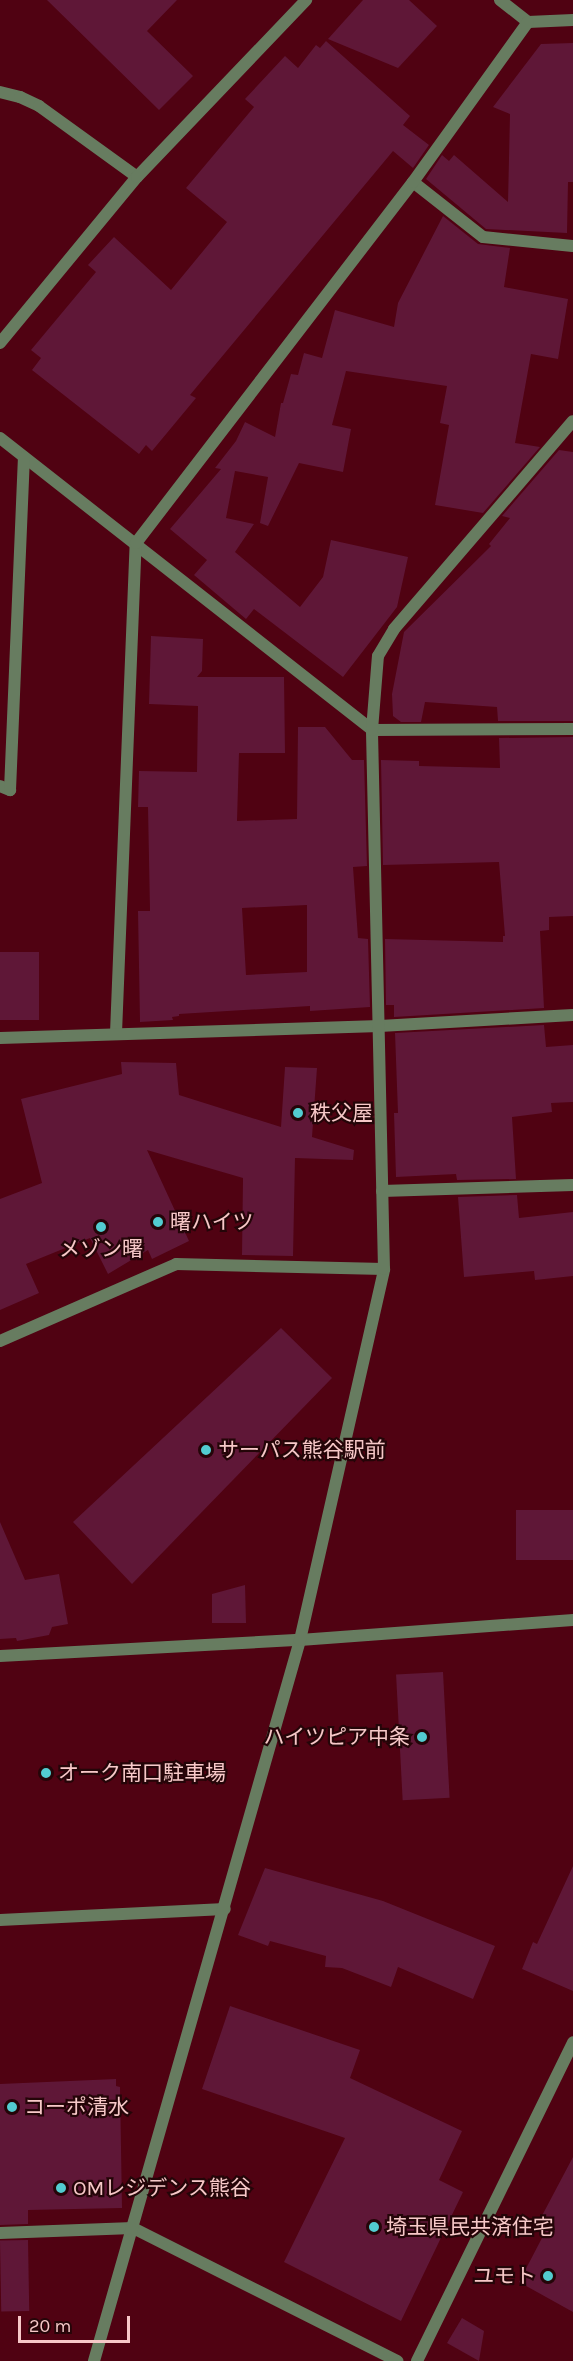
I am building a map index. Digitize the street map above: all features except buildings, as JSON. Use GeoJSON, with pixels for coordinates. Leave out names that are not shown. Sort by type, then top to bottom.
{"type":"FeatureCollection","features":[{"type":"Feature","properties":{"kind":"street"},"geometry":{"type":"LineString","coordinates":[[0,343],[137,177],[306,0]]}},
{"type":"Feature","properties":{"kind":"street"},"geometry":{"type":"LineString","coordinates":[[500,0],[528,22],[573,20]]}},
{"type":"Feature","properties":{"kind":"street"},"geometry":{"type":"LineString","coordinates":[[116,1033],[136,543],[413,182],[528,22]]}},
{"type":"Feature","properties":{"kind":"street"},"geometry":{"type":"LineString","coordinates":[[0,92],[20,97],[39,106],[137,177]]}},
{"type":"Feature","properties":{"kind":"street"},"geometry":{"type":"LineString","coordinates":[[413,182],[483,237],[573,246]]}},
{"type":"Feature","properties":{"kind":"street"},"geometry":{"type":"LineString","coordinates":[[94,2361],[300,1640],[384,1269],[372,730],[378,656],[394,629],[573,421]]}},
{"type":"Feature","properties":{"kind":"street"},"geometry":{"type":"LineString","coordinates":[[0,438],[372,730],[573,729]]}},
{"type":"Feature","properties":{"kind":"street"},"geometry":{"type":"LineString","coordinates":[[0,786],[10,790],[24,457]]}},
{"type":"Feature","properties":{"kind":"street"},"geometry":{"type":"LineString","coordinates":[[0,1038],[380,1026],[573,1015]]}},
{"type":"Feature","properties":{"kind":"street"},"geometry":{"type":"LineString","coordinates":[[382,1191],[573,1185]]}},
{"type":"Feature","properties":{"kind":"street"},"geometry":{"type":"LineString","coordinates":[[0,1341],[176,1264],[384,1269]]}},
{"type":"Feature","properties":{"kind":"street"},"geometry":{"type":"LineString","coordinates":[[0,1656],[300,1640],[573,1620]]}},
{"type":"Feature","properties":{"kind":"street"},"geometry":{"type":"LineString","coordinates":[[0,1920],[225,1909]]}},
{"type":"Feature","properties":{"kind":"street"},"geometry":{"type":"LineString","coordinates":[[417,2361],[573,2042]]}},
{"type":"Feature","properties":{"kind":"street"},"geometry":{"type":"LineString","coordinates":[[0,2234],[133,2228],[397,2361]]}},
{"type":"Feature","properties":{"kind":"place","name":"秩父屋"},"geometry":{"type":"Point","coordinates":[298,1113]}},
{"type":"Feature","properties":{"kind":"place","name":"曙ハイツ"},"geometry":{"type":"Point","coordinates":[158,1222]}},
{"type":"Feature","properties":{"kind":"place","name":"メゾン曙"},"geometry":{"type":"Point","coordinates":[101,1227]}},
{"type":"Feature","properties":{"kind":"place","name":"サーパス熊谷駅前"},"geometry":{"type":"Point","coordinates":[206,1450]}},
{"type":"Feature","properties":{"kind":"place","name":"ハイツピア中条"},"geometry":{"type":"Point","coordinates":[422,1737]}},
{"type":"Feature","properties":{"kind":"place","name":"オーク南口駐車場"},"geometry":{"type":"Point","coordinates":[46,1773]}},
{"type":"Feature","properties":{"kind":"place","name":"コーポ清水"},"geometry":{"type":"Point","coordinates":[12,2107]}},
{"type":"Feature","properties":{"kind":"place","name":"OMレジデンス熊谷"},"geometry":{"type":"Point","coordinates":[61,2188]}},
{"type":"Feature","properties":{"kind":"place","name":"埼玉県民共済住宅"},"geometry":{"type":"Point","coordinates":[374,2227]}},
{"type":"Feature","properties":{"kind":"place","name":"ユモト"},"geometry":{"type":"Point","coordinates":[548,2276]}}]}
